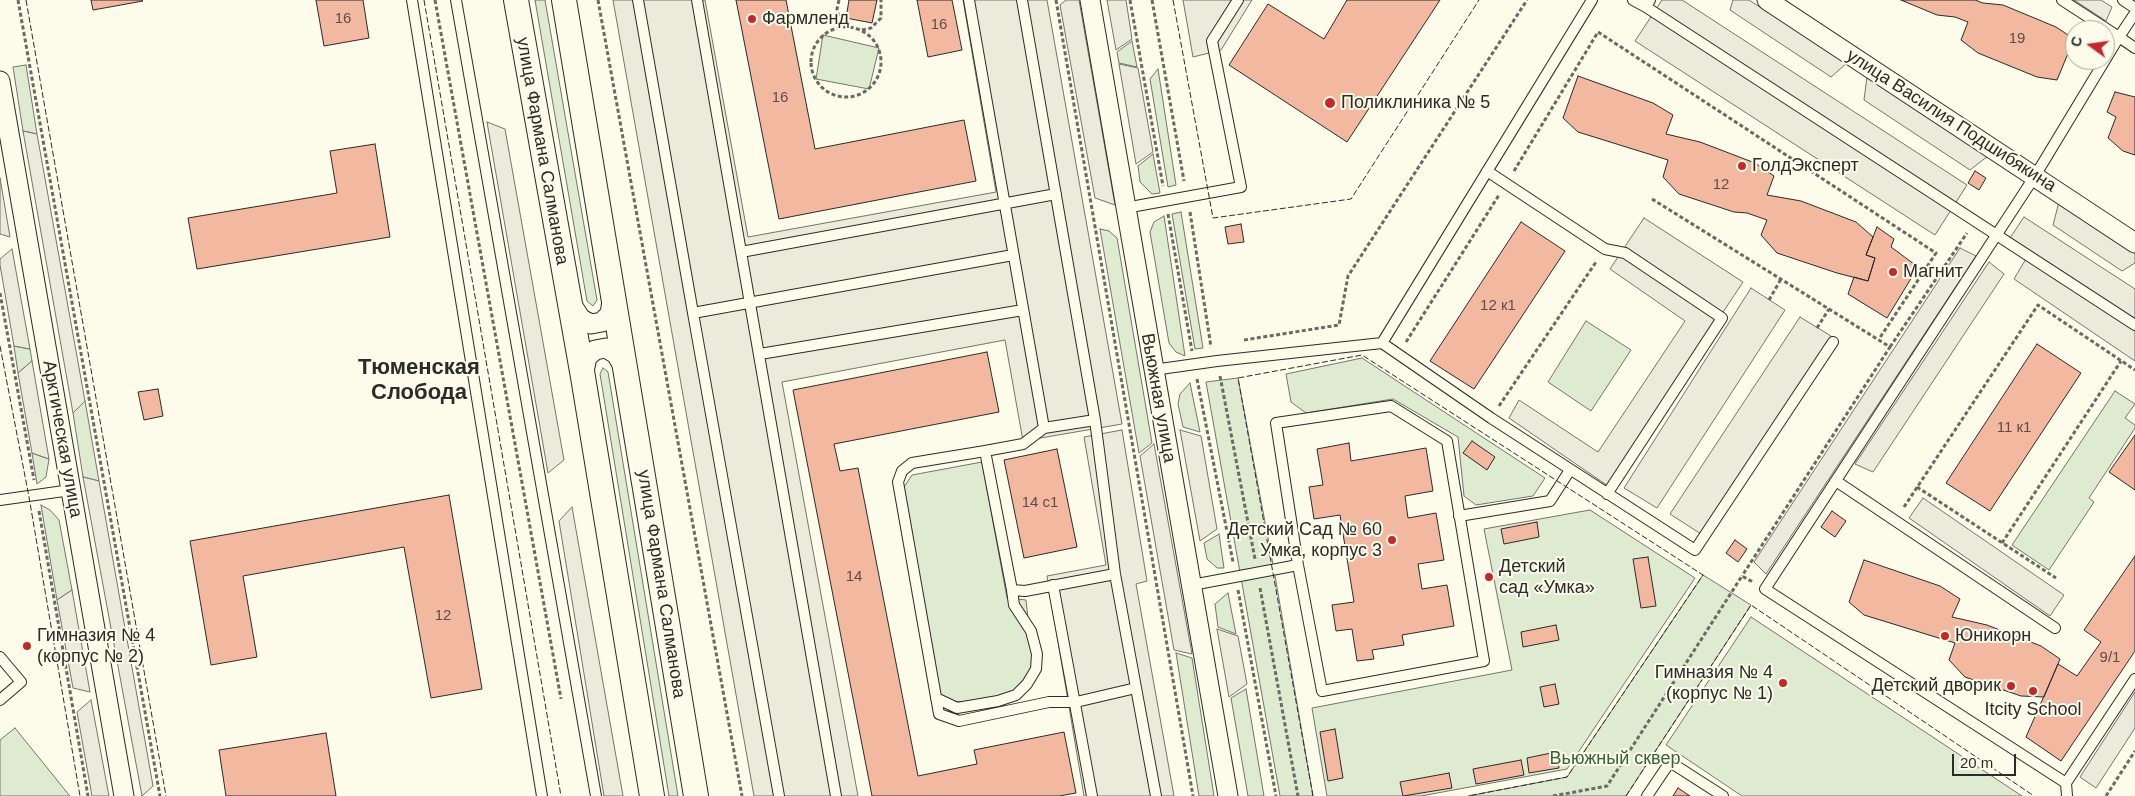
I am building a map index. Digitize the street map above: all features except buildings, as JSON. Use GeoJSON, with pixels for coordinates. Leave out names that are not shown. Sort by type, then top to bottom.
{"type":"FeatureCollection","features":[{"type":"Feature","properties":{"kind":"street","name":"улица Фармана Салманова"},"geometry":{"type":"LineString","coordinates":[[516,0],[583,377],[652,796]]}},
{"type":"Feature","properties":{"kind":"street","name":"улица Фармана Салманова"},"geometry":{"type":"LineString","coordinates":[[564,0],[696,796]]}},
{"type":"Feature","properties":{"kind":"street","name":"Вьюжная улица"},"geometry":{"type":"LineString","coordinates":[[1090,0],[1228,796]]}},
{"type":"Feature","properties":{"kind":"street","name":"улица Василия Подшибякина"},"geometry":{"type":"LineString","coordinates":[[1767,0],[2135,243]]}},
{"type":"Feature","properties":{"kind":"street","name":"Арктическая улица"},"geometry":{"type":"LineString","coordinates":[[0,82],[124,796]]}},
{"type":"Feature","properties":{"kind":"street","name":"улица Фармана Салманова"},"geometry":{"type":"LineString","coordinates":[[569,301],[581,319],[591,324],[602,322],[610,314],[613,294]]}},
{"type":"Feature","properties":{"kind":"street","name":"улица Фармана Салманова"},"geometry":{"type":"LineString","coordinates":[[583,377],[587,357],[595,350],[606,348],[616,354],[626,372]]}},
{"type":"Feature","properties":{"kind":"lane"},"geometry":{"type":"LineString","coordinates":[[412,0],[542,796]]}},
{"type":"Feature","properties":{"kind":"lane"},"geometry":{"type":"LineString","coordinates":[[456,0],[596,796]]}},
{"type":"Feature","properties":{"kind":"lane"},"geometry":{"type":"LineString","coordinates":[[638,0],[779,796]]}},
{"type":"Feature","properties":{"kind":"lane"},"geometry":{"type":"LineString","coordinates":[[697,0],[836,796]]}},
{"type":"Feature","properties":{"kind":"lane"},"geometry":{"type":"LineString","coordinates":[[969,0],[1003,203],[1044,428]]}},
{"type":"Feature","properties":{"kind":"lane"},"geometry":{"type":"LineString","coordinates":[[1022,0],[1095,420],[1115,574],[1156,796]]}},
{"type":"Feature","properties":{"kind":"lane"},"geometry":{"type":"LineString","coordinates":[[1126,208],[1240,187],[1212,41],[1238,0]]}},
{"type":"Feature","properties":{"kind":"lane"},"geometry":{"type":"LineString","coordinates":[[1382,343],[1592,0]]}},
{"type":"Feature","properties":{"kind":"lane"},"geometry":{"type":"LineString","coordinates":[[1633,0],[1648,4],[1974,222],[2135,326]]}},
{"type":"Feature","properties":{"kind":"lane"},"geometry":{"type":"LineString","coordinates":[[2062,0],[2135,48]]}},
{"type":"Feature","properties":{"kind":"lane"},"geometry":{"type":"LineString","coordinates":[[2123,0],[2135,8]]}},
{"type":"Feature","properties":{"kind":"lane"},"geometry":{"type":"LineString","coordinates":[[2066,783],[1765,589],[1996,236],[2135,13]]}},
{"type":"Feature","properties":{"kind":"lane"},"geometry":{"type":"LineString","coordinates":[[1487,171],[1605,249],[1625,253],[1722,318],[1607,494]]}},
{"type":"Feature","properties":{"kind":"lane"},"geometry":{"type":"LineString","coordinates":[[742,252],[1056,194]]}},
{"type":"Feature","properties":{"kind":"lane"},"geometry":{"type":"LineString","coordinates":[[694,313],[1013,255]]}},
{"type":"Feature","properties":{"kind":"lane"},"geometry":{"type":"LineString","coordinates":[[760,354],[1023,310]]}},
{"type":"Feature","properties":{"kind":"lane"},"geometry":{"type":"LineString","coordinates":[[1153,370],[1382,343],[1491,418],[1695,550],[1833,342]]}},
{"type":"Feature","properties":{"kind":"lane"},"geometry":{"type":"LineString","coordinates":[[1390,406],[1447,441],[1459,516],[1484,661],[1322,691],[1298,565],[1276,423],[1390,406]]}},
{"type":"Feature","properties":{"kind":"lane"},"geometry":{"type":"LineString","coordinates":[[1095,420],[1044,428],[1023,444],[912,463],[902,471],[898,482],[939,714],[958,721],[1048,702],[1076,702],[1136,688]]}},
{"type":"Feature","properties":{"kind":"lane"},"geometry":{"type":"LineString","coordinates":[[936,698],[957,708],[998,701],[1016,695],[1027,684],[1036,669],[1037,654],[1031,631],[1014,605],[985,450]]}},
{"type":"Feature","properties":{"kind":"lane"},"geometry":{"type":"LineString","coordinates":[[1459,516],[1550,501],[1570,470]]}},
{"type":"Feature","properties":{"kind":"lane"},"geometry":{"type":"LineString","coordinates":[[1836,481],[2055,628]]}},
{"type":"Feature","properties":{"kind":"lane"},"geometry":{"type":"LineString","coordinates":[[0,500],[71,490]]}},
{"type":"Feature","properties":{"kind":"lane"},"geometry":{"type":"LineString","coordinates":[[1192,585],[1298,565]]}},
{"type":"Feature","properties":{"kind":"lane"},"geometry":{"type":"LineString","coordinates":[[1012,590],[1024,591],[1115,574]]}},
{"type":"Feature","properties":{"kind":"lane"},"geometry":{"type":"LineString","coordinates":[[1054,585],[1092,796]]}},
{"type":"Feature","properties":{"kind":"lane"},"geometry":{"type":"LineString","coordinates":[[0,657],[20,682],[0,700]]}},
{"type":"Feature","properties":{"kind":"lane"},"geometry":{"type":"LineString","coordinates":[[2067,796],[2066,783],[2135,678]]}},
{"type":"Feature","properties":{"kind":"lane"},"geometry":{"type":"LineString","coordinates":[[1647,796],[1670,762],[1723,796]]}},
{"type":"Feature","properties":{"kind":"path"},"geometry":{"type":"LineString","coordinates":[[18,0],[160,796]]}},
{"type":"Feature","properties":{"kind":"path"},"geometry":{"type":"LineString","coordinates":[[435,0],[562,708]]}},
{"type":"Feature","properties":{"kind":"path"},"geometry":{"type":"LineString","coordinates":[[598,0],[742,796]]}},
{"type":"Feature","properties":{"kind":"path"},"geometry":{"type":"LineString","coordinates":[[839,0],[837,9],[839,17],[850,28]]}},
{"type":"Feature","properties":{"kind":"path"},"geometry":{"type":"LineString","coordinates":[[862,30],[873,38],[879,48],[880,70],[876,81],[869,89],[850,97],[840,97],[822,87],[816,79],[811,60],[813,51],[824,35],[833,29],[844,27],[862,30],[871,28],[881,18],[881,0]]}},
{"type":"Feature","properties":{"kind":"path"},"geometry":{"type":"LineString","coordinates":[[1056,0],[1193,796]]}},
{"type":"Feature","properties":{"kind":"path"},"geometry":{"type":"LineString","coordinates":[[1130,0],[1194,364],[1236,577],[1276,796]]}},
{"type":"Feature","properties":{"kind":"path"},"geometry":{"type":"LineString","coordinates":[[1152,0],[1187,196],[1210,346],[1217,361],[1298,796]]}},
{"type":"Feature","properties":{"kind":"path"},"geometry":{"type":"LineString","coordinates":[[1238,341],[1339,325],[1348,276],[1527,0]]}},
{"type":"Feature","properties":{"kind":"path"},"geometry":{"type":"LineString","coordinates":[[1398,354],[1507,183],[1598,32],[1936,252],[1879,339]]}},
{"type":"Feature","properties":{"kind":"path"},"geometry":{"type":"LineString","coordinates":[[1652,200],[1890,347]]}},
{"type":"Feature","properties":{"kind":"path"},"geometry":{"type":"LineString","coordinates":[[1553,796],[1607,786],[1890,347],[1974,222]]}},
{"type":"Feature","properties":{"kind":"path"},"geometry":{"type":"LineString","coordinates":[[1491,418],[1605,249]]}},
{"type":"Feature","properties":{"kind":"path"},"geometry":{"type":"LineString","coordinates":[[1769,300],[1781,279]]}},
{"type":"Feature","properties":{"kind":"path"},"geometry":{"type":"LineString","coordinates":[[0,293],[88,796]]}},
{"type":"Feature","properties":{"kind":"path"},"geometry":{"type":"LineString","coordinates":[[1895,521],[2038,305],[2135,370]]}},
{"type":"Feature","properties":{"kind":"path"},"geometry":{"type":"LineString","coordinates":[[1817,328],[1829,309]]}},
{"type":"Feature","properties":{"kind":"path"},"geometry":{"type":"LineString","coordinates":[[1210,346],[1219,344]]}},
{"type":"Feature","properties":{"kind":"path"},"geometry":{"type":"LineString","coordinates":[[2002,543],[2121,361]]}},
{"type":"Feature","properties":{"kind":"path"},"geometry":{"type":"LineString","coordinates":[[1917,488],[2056,578]]}},
{"type":"Feature","properties":{"kind":"path"},"geometry":{"type":"LineString","coordinates":[[1742,576],[1765,589]]}},
{"type":"Feature","properties":{"kind":"path"},"geometry":{"type":"LineString","coordinates":[[2106,796],[2135,751]]}},
{"type":"Feature","properties":{"kind":"green space"},"geometry":{"type":"Polygon","coordinates":[[[535,0],[545,0],[597,300],[593,306],[587,301],[535,0]]]}},
{"type":"Feature","properties":{"kind":"green space"},"geometry":{"type":"Polygon","coordinates":[[[823,35],[879,48],[869,89],[816,79],[823,35]]]}},
{"type":"Feature","properties":{"kind":"green space"},"geometry":{"type":"Polygon","coordinates":[[[1132,41],[1137,67],[1119,63],[1117,52],[1132,41]]]}},
{"type":"Feature","properties":{"kind":"green space"},"geometry":{"type":"Polygon","coordinates":[[[26,65],[37,134],[23,131],[13,67],[26,65]]]}},
{"type":"Feature","properties":{"kind":"green space"},"geometry":{"type":"Polygon","coordinates":[[[1158,69],[1176,185],[1168,187],[1150,79],[1158,69]]]}},
{"type":"Feature","properties":{"kind":"green space"},"geometry":{"type":"Polygon","coordinates":[[[1153,154],[1160,193],[1152,194],[1140,182],[1138,166],[1153,154]]]}},
{"type":"Feature","properties":{"kind":"green space"},"geometry":{"type":"Polygon","coordinates":[[[1181,212],[1203,348],[1195,349],[1172,214],[1181,212]]]}},
{"type":"Feature","properties":{"kind":"green space"},"geometry":{"type":"Polygon","coordinates":[[[1164,216],[1185,356],[1176,352],[1169,343],[1150,232],[1154,222],[1164,216]]]}},
{"type":"Feature","properties":{"kind":"green space"},"geometry":{"type":"Polygon","coordinates":[[[1100,229],[1109,231],[1117,238],[1152,443],[1139,453],[1100,229]]]}},
{"type":"Feature","properties":{"kind":"green space"},"geometry":{"type":"Polygon","coordinates":[[[1586,321],[1631,350],[1591,411],[1548,382],[1586,321]]]}},
{"type":"Feature","properties":{"kind":"green space"},"geometry":{"type":"Polygon","coordinates":[[[14,346],[30,349],[32,361],[18,373],[14,346]]]}},
{"type":"Feature","properties":{"kind":"green space"},"geometry":{"type":"Polygon","coordinates":[[[1362,358],[1545,478],[1533,496],[1476,505],[1464,496],[1458,437],[1393,399],[1306,413],[1291,402],[1286,374],[1362,358]]]}},
{"type":"Feature","properties":{"kind":"green space"},"geometry":{"type":"Polygon","coordinates":[[[603,368],[608,372],[678,796],[669,796],[600,374],[603,368]]]}},
{"type":"Feature","properties":{"kind":"green space"},"geometry":{"type":"Polygon","coordinates":[[[1238,378],[1274,570],[1313,796],[1280,796],[1206,382],[1238,378]]]}},
{"type":"Feature","properties":{"kind":"green space"},"geometry":{"type":"Polygon","coordinates":[[[1190,383],[1200,432],[1183,427],[1178,404],[1180,394],[1190,383]]]}},
{"type":"Feature","properties":{"kind":"green space"},"geometry":{"type":"Polygon","coordinates":[[[2115,391],[2135,404],[2125,418],[2135,425],[2135,428],[2089,498],[2094,502],[2049,570],[2012,545],[2115,391]]]}},
{"type":"Feature","properties":{"kind":"green space"},"geometry":{"type":"Polygon","coordinates":[[[85,401],[99,481],[83,477],[73,413],[85,401]]]}},
{"type":"Feature","properties":{"kind":"green space"},"geometry":{"type":"Polygon","coordinates":[[[32,453],[49,459],[46,477],[37,484],[32,453]]]}},
{"type":"Feature","properties":{"kind":"green space"},"geometry":{"type":"Polygon","coordinates":[[[982,462],[1007,598],[1026,600],[1033,665],[1023,685],[1014,693],[966,702],[949,701],[938,695],[904,487],[912,475],[982,462]]]}},
{"type":"Feature","properties":{"kind":"green space"},"geometry":{"type":"Polygon","coordinates":[[[41,505],[50,510],[59,520],[72,590],[57,600],[41,505]]]}},
{"type":"Feature","properties":{"kind":"green space"},"geometry":{"type":"Polygon","coordinates":[[[1590,510],[1695,578],[1567,769],[1421,796],[1327,796],[1312,708],[1512,670],[1484,529],[1590,510]]]}},
{"type":"Feature","properties":{"kind":"green space"},"geometry":{"type":"Polygon","coordinates":[[[1219,534],[1224,568],[1217,568],[1207,559],[1204,543],[1219,534]]]}},
{"type":"Feature","properties":{"kind":"green space","name":"Вьюжный сквер"},"geometry":{"type":"Polygon","coordinates":[[[1703,575],[1751,605],[1626,796],[1468,796],[1567,777],[1703,575]]]}},
{"type":"Feature","properties":{"kind":"green space"},"geometry":{"type":"Polygon","coordinates":[[[1228,593],[1236,634],[1218,627],[1215,604],[1228,593]]]}},
{"type":"Feature","properties":{"kind":"green space","name":"Гимназия № 4 (корпус № 1)"},"geometry":{"type":"Polygon","coordinates":[[[1751,617],[2022,796],[1742,796],[1666,745],[1751,617]]]}},
{"type":"Feature","properties":{"kind":"green space"},"geometry":{"type":"Polygon","coordinates":[[[1176,653],[1192,658],[1214,796],[1199,796],[1176,653]]]}},
{"type":"Feature","properties":{"kind":"green space"},"geometry":{"type":"Polygon","coordinates":[[[1246,689],[1264,796],[1248,796],[1231,698],[1246,689]]]}},
{"type":"Feature","properties":{"kind":"green space"},"geometry":{"type":"Polygon","coordinates":[[[15,728],[70,796],[0,796],[0,740],[15,728]]]}},
{"type":"Feature","properties":{"kind":"shaded area"},"geometry":{"type":"Polygon","coordinates":[[[613,0],[705,0],[748,237],[996,192],[963,0],[1047,0],[1122,424],[1023,441],[1005,340],[782,382],[858,796],[754,796],[613,0]]]}},
{"type":"Feature","properties":{"kind":"shaded area"},"geometry":{"type":"Polygon","coordinates":[[[1066,0],[1079,0],[1115,205],[1095,198],[1060,5],[1066,0]]]}},
{"type":"Feature","properties":{"kind":"shaded area"},"geometry":{"type":"Polygon","coordinates":[[[1107,0],[1126,0],[1132,39],[1116,50],[1107,0]]]}},
{"type":"Feature","properties":{"kind":"shaded area"},"geometry":{"type":"Polygon","coordinates":[[[1183,0],[1252,0],[1221,50],[1193,57],[1183,0]]]}},
{"type":"Feature","properties":{"kind":"shaded area"},"geometry":{"type":"Polygon","coordinates":[[[1662,0],[1682,0],[1967,185],[1935,235],[1635,41],[1662,0]]]}},
{"type":"Feature","properties":{"kind":"shaded area"},"geometry":{"type":"Polygon","coordinates":[[[1733,0],[1749,0],[1847,63],[1831,77],[1730,10],[1733,0]]]}},
{"type":"Feature","properties":{"kind":"shaded area"},"geometry":{"type":"Polygon","coordinates":[[[2074,0],[2101,0],[2112,7],[2106,20],[2074,0]]]}},
{"type":"Feature","properties":{"kind":"shaded area"},"geometry":{"type":"Polygon","coordinates":[[[1119,64],[1138,68],[1153,152],[1136,164],[1119,64]]]}},
{"type":"Feature","properties":{"kind":"shaded area"},"geometry":{"type":"Polygon","coordinates":[[[1867,77],[1988,156],[1970,170],[1864,100],[1867,77]]]}},
{"type":"Feature","properties":{"kind":"shaded area"},"geometry":{"type":"Polygon","coordinates":[[[487,122],[505,129],[564,460],[548,473],[487,122]]]}},
{"type":"Feature","properties":{"kind":"shaded area"},"geometry":{"type":"Polygon","coordinates":[[[23,131],[37,134],[85,401],[73,413],[23,131]]]}},
{"type":"Feature","properties":{"kind":"shaded area"},"geometry":{"type":"Polygon","coordinates":[[[0,178],[10,237],[0,234],[0,178]]]}},
{"type":"Feature","properties":{"kind":"shaded area"},"geometry":{"type":"Polygon","coordinates":[[[2059,202],[2135,252],[2135,263],[2122,271],[2053,225],[2059,202]]]}},
{"type":"Feature","properties":{"kind":"shaded area"},"geometry":{"type":"Polygon","coordinates":[[[2024,217],[2135,289],[2135,361],[2014,279],[2030,252],[2010,238],[2024,217]]]}},
{"type":"Feature","properties":{"kind":"shaded area"},"geometry":{"type":"Polygon","coordinates":[[[1644,218],[1743,282],[1608,486],[1509,418],[1519,400],[1598,452],[1685,321],[1610,269],[1644,218]]]}},
{"type":"Feature","properties":{"kind":"shaded area"},"geometry":{"type":"Polygon","coordinates":[[[1960,248],[1976,256],[1766,574],[1754,562],[1960,248]]]}},
{"type":"Feature","properties":{"kind":"shaded area"},"geometry":{"type":"Polygon","coordinates":[[[12,249],[30,349],[14,346],[0,265],[0,259],[12,249]]]}},
{"type":"Feature","properties":{"kind":"shaded area"},"geometry":{"type":"Polygon","coordinates":[[[1989,262],[2004,274],[1873,472],[1855,464],[1989,262]]]}},
{"type":"Feature","properties":{"kind":"shaded area"},"geometry":{"type":"Polygon","coordinates":[[[1751,288],[1785,310],[1657,508],[1624,488],[1751,288]]]}},
{"type":"Feature","properties":{"kind":"shaded area"},"geometry":{"type":"Polygon","coordinates":[[[1800,317],[1831,336],[1701,534],[1670,514],[1800,317]]]}},
{"type":"Feature","properties":{"kind":"shaded area"},"geometry":{"type":"Polygon","coordinates":[[[32,361],[49,459],[32,453],[18,373],[32,361]]]}},
{"type":"Feature","properties":{"kind":"shaded area"},"geometry":{"type":"Polygon","coordinates":[[[1122,430],[1147,581],[1136,584],[1174,796],[1084,796],[1047,576],[1106,565],[1084,437],[1122,430]]]}},
{"type":"Feature","properties":{"kind":"shaded area"},"geometry":{"type":"Polygon","coordinates":[[[1180,430],[1201,436],[1217,529],[1200,541],[1180,430]]]}},
{"type":"Feature","properties":{"kind":"shaded area"},"geometry":{"type":"Polygon","coordinates":[[[1154,444],[1192,654],[1174,650],[1140,456],[1154,444]]]}},
{"type":"Feature","properties":{"kind":"shaded area"},"geometry":{"type":"Polygon","coordinates":[[[83,477],[99,481],[153,786],[142,796],[83,477]]]}},
{"type":"Feature","properties":{"kind":"shaded area"},"geometry":{"type":"Polygon","coordinates":[[[1923,498],[2064,595],[2050,616],[1909,518],[1923,498]]]}},
{"type":"Feature","properties":{"kind":"shaded area"},"geometry":{"type":"Polygon","coordinates":[[[572,507],[623,796],[604,796],[559,521],[572,507]]]}},
{"type":"Feature","properties":{"kind":"shaded area"},"geometry":{"type":"Polygon","coordinates":[[[72,590],[90,692],[73,688],[57,600],[72,590]]]}},
{"type":"Feature","properties":{"kind":"shaded area"},"geometry":{"type":"Polygon","coordinates":[[[1217,629],[1238,636],[1247,684],[1229,697],[1217,629]]]}},
{"type":"Feature","properties":{"kind":"shaded area"},"geometry":{"type":"Polygon","coordinates":[[[2135,692],[2135,728],[2096,788],[2080,777],[2135,692]]]}},
{"type":"Feature","properties":{"kind":"shaded area"},"geometry":{"type":"Polygon","coordinates":[[[91,700],[109,796],[92,796],[77,712],[91,700]]]}},
{"type":"Feature","properties":{"kind":"fence"},"geometry":{"type":"LineString","coordinates":[[26,0],[166,796]]}},
{"type":"Feature","properties":{"kind":"fence"},"geometry":{"type":"LineString","coordinates":[[424,0],[561,796]]}},
{"type":"Feature","properties":{"kind":"fence"},"geometry":{"type":"LineString","coordinates":[[1173,0],[1213,218],[1351,199],[1479,0]]}},
{"type":"Feature","properties":{"kind":"fence"},"geometry":{"type":"LineString","coordinates":[[0,346],[29,497],[80,796]]}},
{"type":"Feature","properties":{"kind":"fence"},"geometry":{"type":"LineString","coordinates":[[1313,796],[1238,378],[1362,355],[1703,575],[1567,777],[1468,796]]}},
{"type":"Feature","properties":{"kind":"fence"},"geometry":{"type":"LineString","coordinates":[[1626,796],[1751,605],[2034,796]]}},
{"type":"Feature","properties":{"kind":"place","name":"Фармленд"},"geometry":{"type":"Point","coordinates":[752,19]}},
{"type":"Feature","properties":{"kind":"place","name":"Поликлиника № 5"},"geometry":{"type":"Point","coordinates":[1330,103]}},
{"type":"Feature","properties":{"kind":"place","name":"ГолдЭксперт"},"geometry":{"type":"Point","coordinates":[1742,166]}},
{"type":"Feature","properties":{"kind":"place","name":"Магнит"},"geometry":{"type":"Point","coordinates":[1893,272]}},
{"type":"Feature","properties":{"kind":"place","name":"Детский Сад № 60 Умка, корпус 3"},"geometry":{"type":"Point","coordinates":[1392,540]}},
{"type":"Feature","properties":{"kind":"place","name":"Детский сад «Умка»"},"geometry":{"type":"Point","coordinates":[1489,577]}},
{"type":"Feature","properties":{"kind":"place","name":"Юникорн"},"geometry":{"type":"Point","coordinates":[1945,636]}},
{"type":"Feature","properties":{"kind":"place","name":"Гимназия № 4 (корпус № 2)"},"geometry":{"type":"Point","coordinates":[27,646]}},
{"type":"Feature","properties":{"kind":"place","name":"Гимназия № 4 (корпус № 1)"},"geometry":{"type":"Point","coordinates":[1783,683]}},
{"type":"Feature","properties":{"kind":"place","name":"Детский дворик"},"geometry":{"type":"Point","coordinates":[2011,686]}},
{"type":"Feature","properties":{"kind":"place","name":"Itcity School"},"geometry":{"type":"Point","coordinates":[2033,691]}},
{"type":"Feature","properties":{"kind":"district","name":"Тюменская Слобода"},"geometry":{"type":"Point","coordinates":[419,380]}}]}
